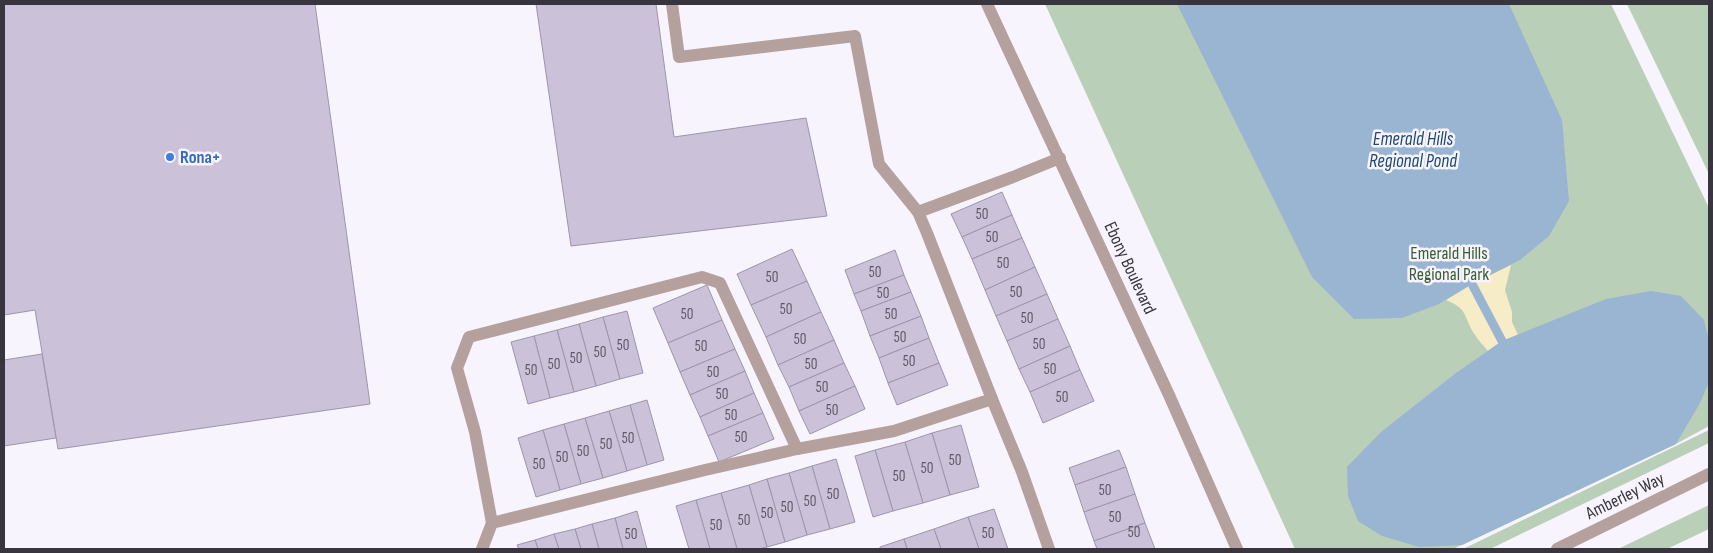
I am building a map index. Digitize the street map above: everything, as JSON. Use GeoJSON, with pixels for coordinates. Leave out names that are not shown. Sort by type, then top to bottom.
{"type":"FeatureCollection","features":[{"type":"Feature","properties":{"kind":"street"},"geometry":{"type":"LineString","coordinates":[[672,4],[679,57],[855,36],[879,164],[918,212],[1022,472],[1049,549]]}},
{"type":"Feature","properties":{"kind":"street","name":"Ebony Boulevard"},"geometry":{"type":"LineString","coordinates":[[987,4],[1170,395],[1237,549]]}},
{"type":"Feature","properties":{"kind":"street"},"geometry":{"type":"LineString","coordinates":[[918,212],[1013,178],[1060,158]]}},
{"type":"Feature","properties":{"kind":"street"},"geometry":{"type":"LineString","coordinates":[[482,549],[492,523],[475,432],[457,368],[469,337],[702,276],[720,283],[797,449]]}},
{"type":"Feature","properties":{"kind":"street"},"geometry":{"type":"LineString","coordinates":[[492,523],[797,449],[894,432],[992,399]]}},
{"type":"Feature","properties":{"kind":"street","name":"Amberley Way"},"geometry":{"type":"LineString","coordinates":[[1557,549],[1709,474]]}},
{"type":"Feature","properties":{"kind":"green space","name":"Emerald Hills Regional Park"},"geometry":{"type":"Polygon","coordinates":[[[1045,4],[1611,4],[1709,208],[1709,426],[1676,444],[1453,549],[1295,549],[1045,4]]]}},
{"type":"Feature","properties":{"kind":"green space"},"geometry":{"type":"Polygon","coordinates":[[[1627,4],[1709,4],[1709,174],[1627,4]]]}},
{"type":"Feature","properties":{"kind":"green space"},"geometry":{"type":"Polygon","coordinates":[[[1709,430],[1709,443],[1490,549],[1463,549],[1709,430]]]}},
{"type":"Feature","properties":{"kind":"green space"},"geometry":{"type":"Polygon","coordinates":[[[1709,505],[1709,529],[1667,549],[1618,549],[1709,505]]]}},
{"type":"Feature","properties":{"kind":"sand"},"geometry":{"type":"Polygon","coordinates":[[[1511,265],[1505,290],[1512,312],[1512,322],[1518,335],[1502,341],[1488,351],[1475,335],[1462,310],[1446,300],[1472,284],[1511,265]]]}},
{"type":"Feature","properties":{"kind":"water","name":"Emerald Hills Regional Pond"},"geometry":{"type":"Polygon","coordinates":[[[1177,4],[1509,4],[1562,120],[1569,201],[1549,236],[1520,260],[1472,284],[1439,304],[1402,318],[1354,319],[1312,277],[1177,4]]]}},
{"type":"Feature","properties":{"kind":"water"},"geometry":{"type":"Polygon","coordinates":[[[1651,291],[1681,296],[1704,320],[1709,341],[1709,382],[1700,403],[1676,444],[1462,545],[1419,547],[1382,536],[1358,521],[1348,496],[1347,467],[1381,432],[1456,373],[1502,341],[1606,299],[1651,291]]]}},
{"type":"Feature","properties":{"kind":"building","name":"Rona+"},"geometry":{"type":"Polygon","coordinates":[[[4,4],[315,4],[370,404],[58,449],[35,310],[4,315],[4,4]]]}},
{"type":"Feature","properties":{"kind":"building"},"geometry":{"type":"Polygon","coordinates":[[[536,4],[656,4],[674,137],[806,118],[827,216],[571,246],[536,4]]]}},
{"type":"Feature","properties":{"kind":"building"},"geometry":{"type":"Polygon","coordinates":[[[1002,192],[1012,215],[962,237],[951,214],[1002,192]]]}},
{"type":"Feature","properties":{"kind":"building"},"geometry":{"type":"Polygon","coordinates":[[[1012,215],[1022,238],[972,259],[962,237],[1012,215]]]}},
{"type":"Feature","properties":{"kind":"building"},"geometry":{"type":"Polygon","coordinates":[[[1022,238],[1035,267],[985,290],[972,259],[1022,238]]]}},
{"type":"Feature","properties":{"kind":"building"},"geometry":{"type":"Polygon","coordinates":[[[792,249],[807,281],[751,305],[737,274],[792,249]]]}},
{"type":"Feature","properties":{"kind":"building"},"geometry":{"type":"Polygon","coordinates":[[[895,250],[904,275],[854,294],[845,270],[895,250]]]}},
{"type":"Feature","properties":{"kind":"building"},"geometry":{"type":"Polygon","coordinates":[[[1035,267],[1047,294],[996,316],[985,290],[1035,267]]]}},
{"type":"Feature","properties":{"kind":"building"},"geometry":{"type":"Polygon","coordinates":[[[904,275],[911,292],[861,311],[854,294],[904,275]]]}},
{"type":"Feature","properties":{"kind":"building"},"geometry":{"type":"Polygon","coordinates":[[[807,281],[821,312],[766,337],[751,305],[807,281]]]}},
{"type":"Feature","properties":{"kind":"building"},"geometry":{"type":"Polygon","coordinates":[[[707,285],[722,320],[668,343],[653,308],[707,285]]]}},
{"type":"Feature","properties":{"kind":"building"},"geometry":{"type":"Polygon","coordinates":[[[911,292],[921,316],[870,336],[861,311],[911,292]]]}},
{"type":"Feature","properties":{"kind":"building"},"geometry":{"type":"Polygon","coordinates":[[[1047,294],[1058,319],[1007,341],[996,316],[1047,294]]]}},
{"type":"Feature","properties":{"kind":"building"},"geometry":{"type":"Polygon","coordinates":[[[627,311],[643,373],[620,379],[603,317],[627,311]]]}},
{"type":"Feature","properties":{"kind":"building"},"geometry":{"type":"Polygon","coordinates":[[[821,312],[834,340],[778,365],[766,337],[821,312]]]}},
{"type":"Feature","properties":{"kind":"building"},"geometry":{"type":"Polygon","coordinates":[[[921,316],[929,338],[879,358],[870,336],[921,316]]]}},
{"type":"Feature","properties":{"kind":"building"},"geometry":{"type":"Polygon","coordinates":[[[603,317],[620,379],[596,386],[579,324],[603,317]]]}},
{"type":"Feature","properties":{"kind":"building"},"geometry":{"type":"Polygon","coordinates":[[[1058,319],[1070,346],[1019,369],[1007,341],[1058,319]]]}},
{"type":"Feature","properties":{"kind":"building"},"geometry":{"type":"Polygon","coordinates":[[[722,320],[735,349],[680,372],[668,343],[722,320]]]}},
{"type":"Feature","properties":{"kind":"building"},"geometry":{"type":"Polygon","coordinates":[[[579,324],[596,386],[574,392],[557,330],[579,324]]]}},
{"type":"Feature","properties":{"kind":"building"},"geometry":{"type":"Polygon","coordinates":[[[557,330],[574,392],[550,398],[534,336],[557,330]]]}},
{"type":"Feature","properties":{"kind":"building"},"geometry":{"type":"Polygon","coordinates":[[[534,336],[550,398],[528,404],[511,342],[534,336]]]}},
{"type":"Feature","properties":{"kind":"building"},"geometry":{"type":"Polygon","coordinates":[[[929,338],[939,363],[888,383],[879,358],[929,338]]]}},
{"type":"Feature","properties":{"kind":"building"},"geometry":{"type":"Polygon","coordinates":[[[834,340],[844,363],[789,387],[778,365],[834,340]]]}},
{"type":"Feature","properties":{"kind":"building"},"geometry":{"type":"Polygon","coordinates":[[[1070,346],[1080,370],[1030,392],[1019,369],[1070,346]]]}},
{"type":"Feature","properties":{"kind":"building"},"geometry":{"type":"Polygon","coordinates":[[[735,349],[745,371],[690,395],[680,372],[735,349]]]}},
{"type":"Feature","properties":{"kind":"building"},"geometry":{"type":"Polygon","coordinates":[[[42,354],[56,438],[4,446],[4,360],[42,354]]]}},
{"type":"Feature","properties":{"kind":"building"},"geometry":{"type":"Polygon","coordinates":[[[844,363],[855,386],[799,411],[789,387],[844,363]]]}},
{"type":"Feature","properties":{"kind":"building"},"geometry":{"type":"Polygon","coordinates":[[[939,363],[948,385],[897,405],[888,383],[939,363]]]}},
{"type":"Feature","properties":{"kind":"building"},"geometry":{"type":"Polygon","coordinates":[[[1080,370],[1094,401],[1043,423],[1030,392],[1080,370]]]}},
{"type":"Feature","properties":{"kind":"building"},"geometry":{"type":"Polygon","coordinates":[[[745,371],[754,393],[700,417],[690,395],[745,371]]]}},
{"type":"Feature","properties":{"kind":"building"},"geometry":{"type":"Polygon","coordinates":[[[855,386],[865,409],[810,434],[799,411],[855,386]]]}},
{"type":"Feature","properties":{"kind":"building"},"geometry":{"type":"Polygon","coordinates":[[[754,393],[763,413],[708,436],[700,417],[754,393]]]}},
{"type":"Feature","properties":{"kind":"building"},"geometry":{"type":"Polygon","coordinates":[[[647,400],[664,460],[647,465],[630,405],[647,400]]]}},
{"type":"Feature","properties":{"kind":"building"},"geometry":{"type":"Polygon","coordinates":[[[630,405],[647,465],[627,471],[609,411],[630,405]]]}},
{"type":"Feature","properties":{"kind":"building"},"geometry":{"type":"Polygon","coordinates":[[[609,411],[627,471],[603,478],[585,418],[609,411]]]}},
{"type":"Feature","properties":{"kind":"building"},"geometry":{"type":"Polygon","coordinates":[[[763,413],[774,439],[719,462],[708,436],[763,413]]]}},
{"type":"Feature","properties":{"kind":"building"},"geometry":{"type":"Polygon","coordinates":[[[585,418],[603,478],[581,484],[564,424],[585,418]]]}},
{"type":"Feature","properties":{"kind":"building"},"geometry":{"type":"Polygon","coordinates":[[[564,424],[581,484],[560,490],[543,430],[564,424]]]}},
{"type":"Feature","properties":{"kind":"building"},"geometry":{"type":"Polygon","coordinates":[[[961,425],[979,487],[950,495],[932,433],[961,425]]]}},
{"type":"Feature","properties":{"kind":"building"},"geometry":{"type":"Polygon","coordinates":[[[543,430],[560,490],[536,497],[518,438],[543,430]]]}},
{"type":"Feature","properties":{"kind":"building"},"geometry":{"type":"Polygon","coordinates":[[[932,433],[950,495],[923,503],[905,442],[932,433]]]}},
{"type":"Feature","properties":{"kind":"building"},"geometry":{"type":"Polygon","coordinates":[[[905,442],[923,503],[893,511],[875,450],[905,442]]]}},
{"type":"Feature","properties":{"kind":"building"},"geometry":{"type":"Polygon","coordinates":[[[875,450],[893,511],[873,517],[855,456],[875,450]]]}},
{"type":"Feature","properties":{"kind":"building"},"geometry":{"type":"Polygon","coordinates":[[[1119,450],[1126,467],[1075,485],[1069,468],[1119,450]]]}},
{"type":"Feature","properties":{"kind":"building"},"geometry":{"type":"Polygon","coordinates":[[[836,459],[855,522],[830,529],[812,466],[836,459]]]}},
{"type":"Feature","properties":{"kind":"building"},"geometry":{"type":"Polygon","coordinates":[[[812,466],[830,529],[807,535],[789,473],[812,466]]]}},
{"type":"Feature","properties":{"kind":"building"},"geometry":{"type":"Polygon","coordinates":[[[1126,467],[1135,494],[1084,512],[1075,485],[1126,467]]]}},
{"type":"Feature","properties":{"kind":"building"},"geometry":{"type":"Polygon","coordinates":[[[789,473],[807,535],[785,542],[767,479],[789,473]]]}},
{"type":"Feature","properties":{"kind":"building"},"geometry":{"type":"Polygon","coordinates":[[[767,479],[785,542],[767,547],[749,485],[767,479]]]}},
{"type":"Feature","properties":{"kind":"building"},"geometry":{"type":"Polygon","coordinates":[[[749,485],[767,547],[737,549],[721,493],[749,485]]]}},
{"type":"Feature","properties":{"kind":"building"},"geometry":{"type":"Polygon","coordinates":[[[721,493],[737,549],[710,549],[696,500],[721,493]]]}},
{"type":"Feature","properties":{"kind":"building"},"geometry":{"type":"Polygon","coordinates":[[[1135,494],[1145,523],[1094,541],[1084,512],[1135,494]]]}},
{"type":"Feature","properties":{"kind":"building"},"geometry":{"type":"Polygon","coordinates":[[[696,500],[710,549],[689,549],[676,506],[696,500]]]}},
{"type":"Feature","properties":{"kind":"building"},"geometry":{"type":"Polygon","coordinates":[[[994,509],[1008,549],[979,549],[968,517],[994,509]]]}},
{"type":"Feature","properties":{"kind":"building"},"geometry":{"type":"Polygon","coordinates":[[[637,511],[647,549],[623,549],[615,518],[637,511]]]}},
{"type":"Feature","properties":{"kind":"building"},"geometry":{"type":"Polygon","coordinates":[[[968,517],[979,549],[941,549],[934,529],[968,517]]]}},
{"type":"Feature","properties":{"kind":"building"},"geometry":{"type":"Polygon","coordinates":[[[615,518],[623,549],[599,549],[592,524],[615,518]]]}},
{"type":"Feature","properties":{"kind":"building"},"geometry":{"type":"Polygon","coordinates":[[[1145,523],[1155,549],[1097,549],[1094,541],[1145,523]]]}},
{"type":"Feature","properties":{"kind":"building"},"geometry":{"type":"Polygon","coordinates":[[[592,524],[599,549],[581,549],[575,529],[592,524]]]}},
{"type":"Feature","properties":{"kind":"building"},"geometry":{"type":"Polygon","coordinates":[[[575,529],[581,549],[559,549],[554,534],[575,529]]]}},
{"type":"Feature","properties":{"kind":"building"},"geometry":{"type":"Polygon","coordinates":[[[934,529],[941,549],[907,549],[904,539],[934,529]]]}},
{"type":"Feature","properties":{"kind":"building"},"geometry":{"type":"Polygon","coordinates":[[[554,534],[559,549],[538,549],[535,540],[554,534]]]}},
{"type":"Feature","properties":{"kind":"building"},"geometry":{"type":"Polygon","coordinates":[[[904,539],[907,549],[880,549],[880,547],[904,539]]]}},
{"type":"Feature","properties":{"kind":"building"},"geometry":{"type":"Polygon","coordinates":[[[535,540],[538,549],[519,549],[517,545],[535,540]]]}},
{"type":"Feature","properties":{"kind":"waterway"},"geometry":{"type":"LineString","coordinates":[[1472,284],[1502,341]]}},
{"type":"Feature","properties":{"kind":"place","name":"Rona+"},"geometry":{"type":"Point","coordinates":[170,157]}}]}
